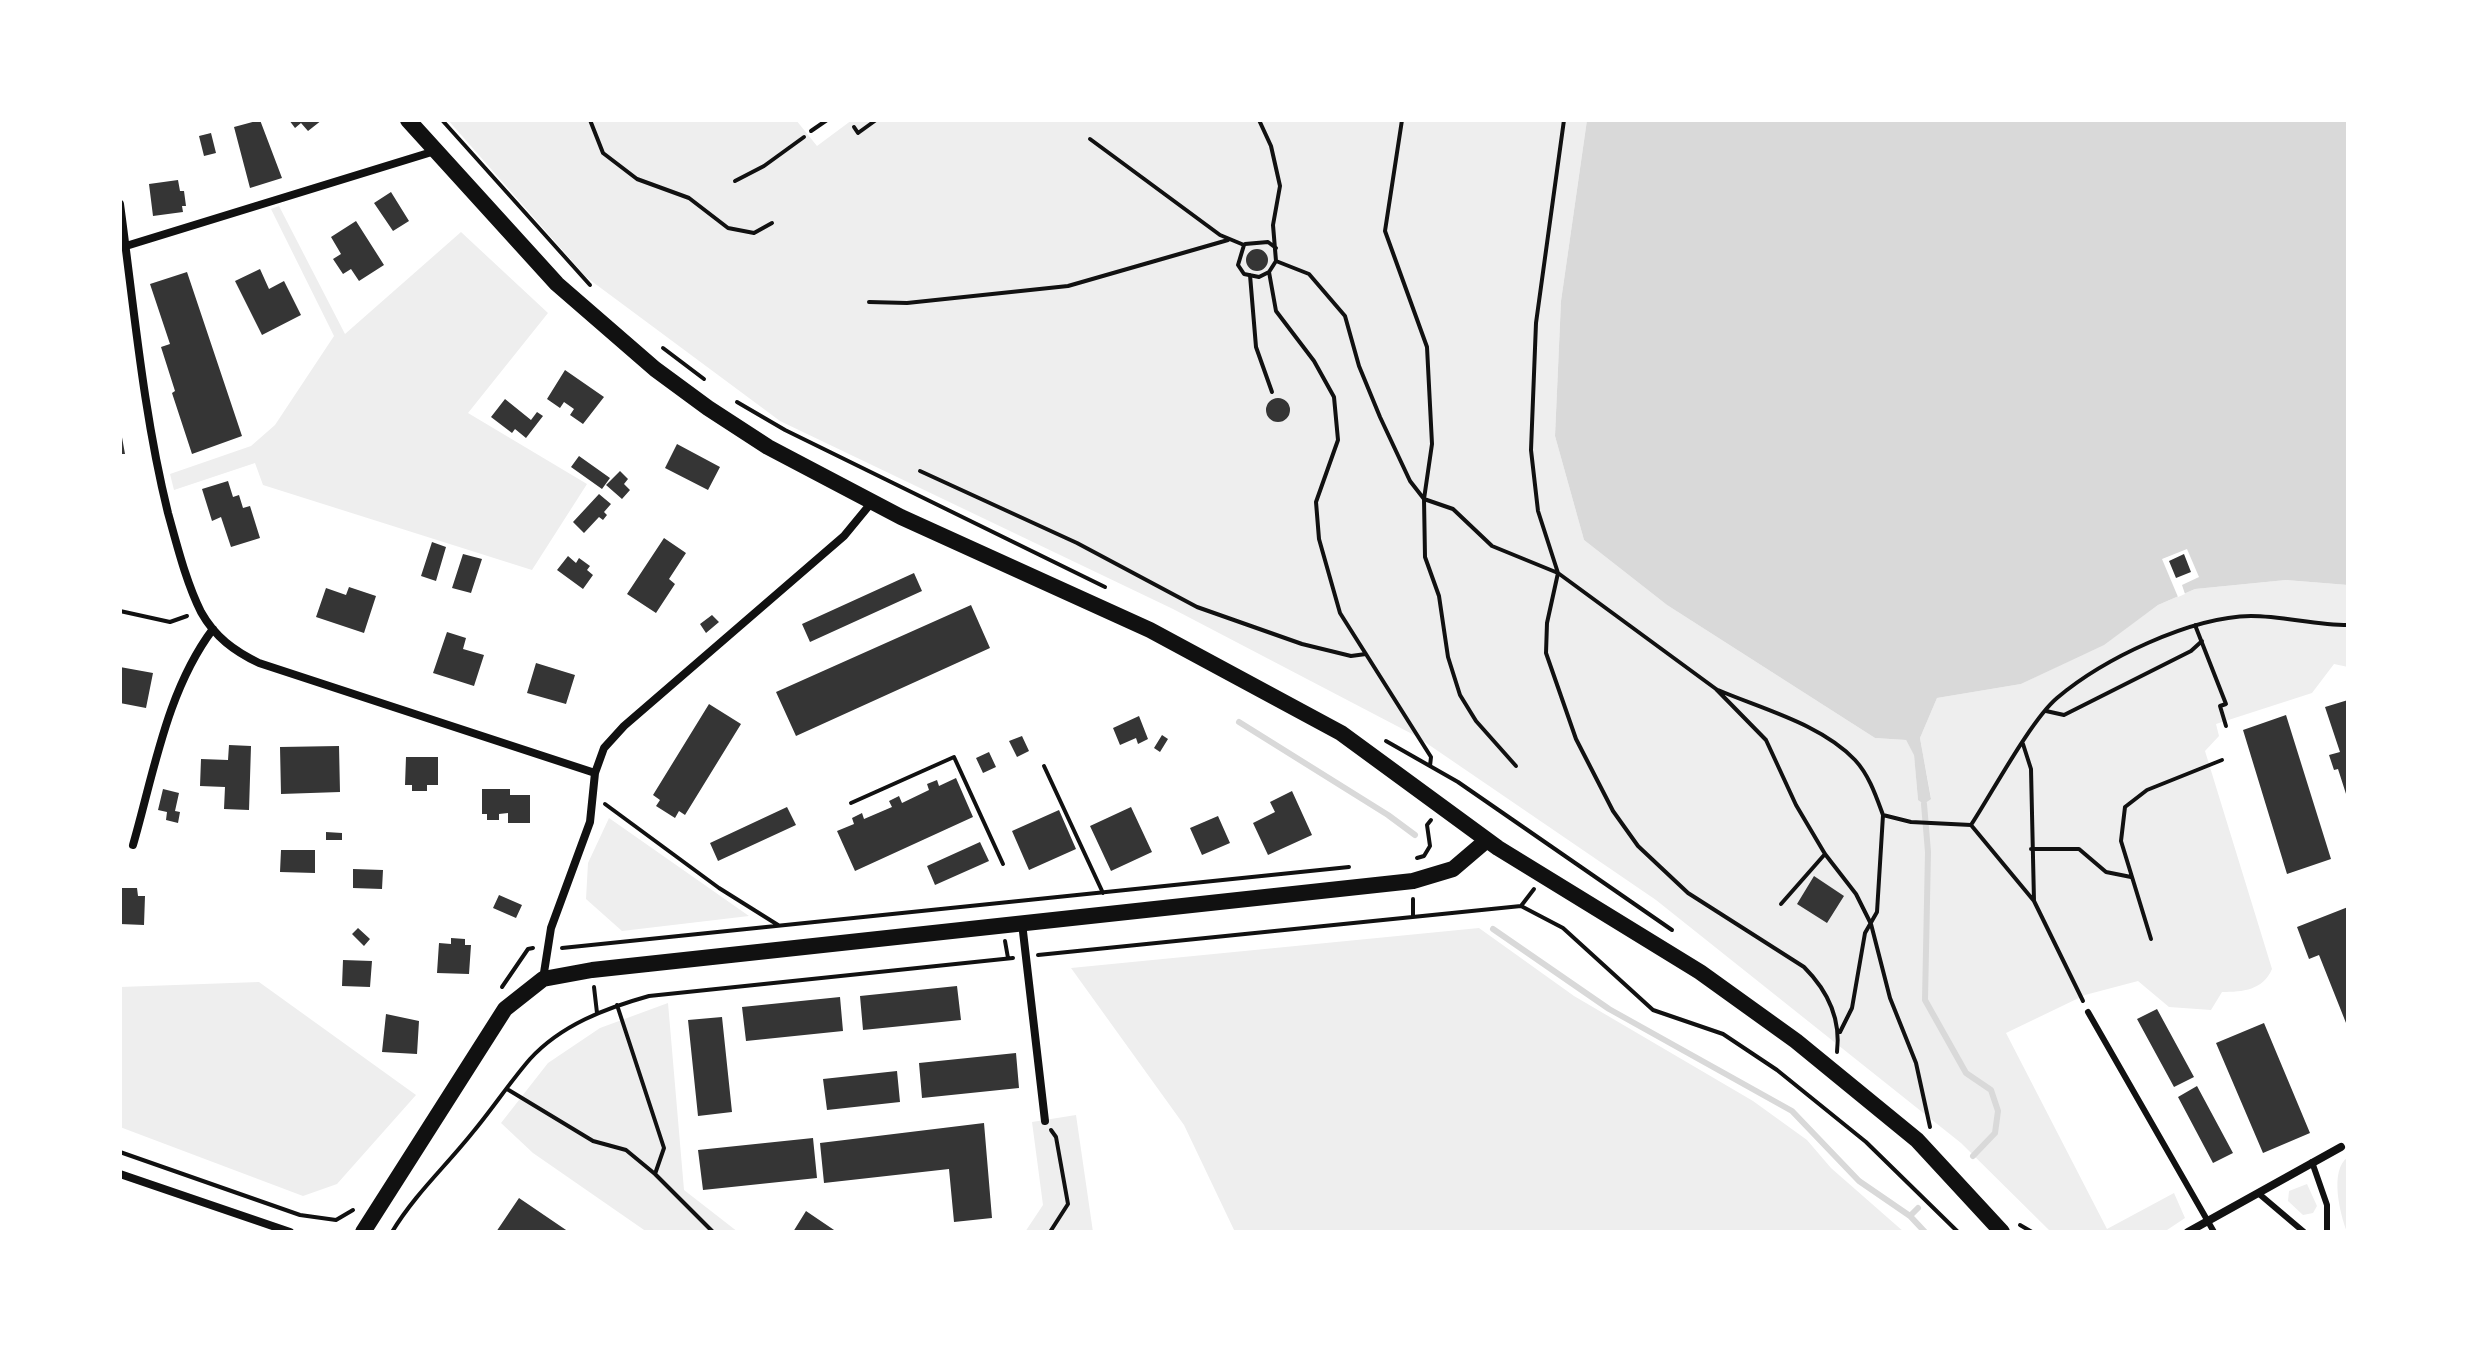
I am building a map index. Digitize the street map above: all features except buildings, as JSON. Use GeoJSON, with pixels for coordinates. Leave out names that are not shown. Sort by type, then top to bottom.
{"type":"FeatureCollection","features":[{"type":"Feature","properties":{"kind":"main road"},"geometry":{"type":"LineString","coordinates":[[408,120],[557,284],[655,369],[768,447],[873,501],[1177,644],[1341,733],[1487,840],[1700,972],[1796,1041],[1917,1140],[2002,1232]]}},
{"type":"Feature","properties":{"kind":"main road"},"geometry":{"type":"LineString","coordinates":[[363,1232],[505,1009],[543,979],[571,972],[1413,881],[1453,869],[1487,840]]}},
{"type":"Feature","properties":{"kind":"street"},"geometry":{"type":"LineString","coordinates":[[126,246],[437,150]]}},
{"type":"Feature","properties":{"kind":"street"},"geometry":{"type":"LineString","coordinates":[[120,204],[159,476],[177,546],[201,611],[213,629],[231,650],[259,663],[595,773]]}},
{"type":"Feature","properties":{"kind":"street"},"geometry":{"type":"LineString","coordinates":[[543,979],[551,928],[590,822],[595,773],[604,748],[624,726],[844,536],[873,501]]}},
{"type":"Feature","properties":{"kind":"street"},"geometry":{"type":"LineString","coordinates":[[133,845],[180,683],[193,655],[213,629]]}},
{"type":"Feature","properties":{"kind":"street"},"geometry":{"type":"LineString","coordinates":[[1022,923],[1045,1121]]}},
{"type":"Feature","properties":{"kind":"street"},"geometry":{"type":"LineString","coordinates":[[2188,1232],[2341,1147]]}},
{"type":"Feature","properties":{"kind":"street"},"geometry":{"type":"LineString","coordinates":[[120,1174],[290,1232]]}},
{"type":"Feature","properties":{"kind":"lane"},"geometry":{"type":"LineString","coordinates":[[2088,1012],[2214,1232]]}},
{"type":"Feature","properties":{"kind":"lane"},"geometry":{"type":"LineString","coordinates":[[2312,1162],[2327,1205],[2327,1232]]}},
{"type":"Feature","properties":{"kind":"lane"},"geometry":{"type":"LineString","coordinates":[[2258,1193],[2304,1232]]}},
{"type":"Feature","properties":{"kind":"path"},"geometry":{"type":"LineString","coordinates":[[442,120],[599,294]]}},
{"type":"Feature","properties":{"kind":"path"},"geometry":{"type":"LineString","coordinates":[[590,120],[603,153],[637,179],[689,198],[728,228],[754,233],[772,223]]}},
{"type":"Feature","properties":{"kind":"path"},"geometry":{"type":"LineString","coordinates":[[854,127],[858,133],[876,120]]}},
{"type":"Feature","properties":{"kind":"path"},"geometry":{"type":"LineString","coordinates":[[1259,120],[1279,175],[1273,225],[1276,261],[1269,272],[1276,311],[1314,361],[1334,397],[1338,440],[1316,502],[1319,539],[1340,613],[1431,757],[1430,766]]}},
{"type":"Feature","properties":{"kind":"path"},"geometry":{"type":"LineString","coordinates":[[1402,120],[1385,231],[1427,347],[1432,444],[1424,499],[1425,557],[1439,596],[1448,657],[1460,695],[1476,721],[1516,766]]}},
{"type":"Feature","properties":{"kind":"path"},"geometry":{"type":"LineString","coordinates":[[1564,120],[1536,323],[1531,450],[1538,511],[1558,573],[1547,623],[1546,653],[1576,739],[1613,811],[1638,846],[1688,893],[1804,967],[1824,991],[1840,1032]]}},
{"type":"Feature","properties":{"kind":"path"},"geometry":{"type":"LineString","coordinates":[[811,131],[823,121]]}},
{"type":"Feature","properties":{"kind":"path"},"geometry":{"type":"LineString","coordinates":[[735,181],[764,166],[804,137]]}},
{"type":"Feature","properties":{"kind":"path"},"geometry":{"type":"LineString","coordinates":[[1090,139],[1220,235],[1244,245],[1254,241],[1268,242],[1276,248]]}},
{"type":"Feature","properties":{"kind":"path"},"geometry":{"type":"LineString","coordinates":[[869,302],[920,302],[1068,286],[1230,239]]}},
{"type":"Feature","properties":{"kind":"path"},"geometry":{"type":"LineString","coordinates":[[1244,245],[1238,265],[1244,274],[1269,272]]}},
{"type":"Feature","properties":{"kind":"path"},"geometry":{"type":"LineString","coordinates":[[1276,261],[1309,274],[1345,316],[1359,366],[1380,417],[1410,481],[1424,499],[1453,509],[1492,546],[1558,573],[1716,689],[1766,740],[1796,805],[1825,854],[1856,894],[1871,924],[1890,998],[1916,1063],[1931,1133]]}},
{"type":"Feature","properties":{"kind":"path"},"geometry":{"type":"LineString","coordinates":[[1250,275],[1256,347],[1272,392]]}},
{"type":"Feature","properties":{"kind":"path"},"geometry":{"type":"LineString","coordinates":[[654,341],[717,389]]}},
{"type":"Feature","properties":{"kind":"path"},"geometry":{"type":"LineString","coordinates":[[729,398],[798,436],[1116,592]]}},
{"type":"Feature","properties":{"kind":"path"},"geometry":{"type":"LineString","coordinates":[[920,471],[1077,543],[1197,607],[1302,644],[1351,656],[1366,654]]}},
{"type":"Feature","properties":{"kind":"path"},"geometry":{"type":"LineString","coordinates":[[120,611],[170,622],[201,611]]}},
{"type":"Feature","properties":{"kind":"path"},"geometry":{"type":"LineString","coordinates":[[1971,825],[2055,699],[2164,634],[2195,625],[2252,616],[2314,625],[2348,625]]}},
{"type":"Feature","properties":{"kind":"path"},"geometry":{"type":"LineString","coordinates":[[2195,625],[2226,704],[2220,706],[2226,726]]}},
{"type":"Feature","properties":{"kind":"path"},"geometry":{"type":"LineString","coordinates":[[2046,711],[2064,715],[2191,651],[2202,641]]}},
{"type":"Feature","properties":{"kind":"path"},"geometry":{"type":"LineString","coordinates":[[1716,689],[1811,729],[1837,746],[1855,760],[1869,781],[1883,815],[1877,912],[1860,956],[1852,1008],[1840,1032],[1837,1058]]}},
{"type":"Feature","properties":{"kind":"path"},"geometry":{"type":"LineString","coordinates":[[1375,735],[1458,782],[1558,855]]}},
{"type":"Feature","properties":{"kind":"path"},"geometry":{"type":"LineString","coordinates":[[2023,744],[2031,769],[2034,901]]}},
{"type":"Feature","properties":{"kind":"path"},"geometry":{"type":"LineString","coordinates":[[851,803],[954,757],[1003,864]]}},
{"type":"Feature","properties":{"kind":"path"},"geometry":{"type":"LineString","coordinates":[[2151,939],[2121,841],[2125,807],[2147,790],[2222,760]]}},
{"type":"Feature","properties":{"kind":"path"},"geometry":{"type":"LineString","coordinates":[[1044,766],[1112,914]]}},
{"type":"Feature","properties":{"kind":"path"},"geometry":{"type":"LineString","coordinates":[[1411,860],[1424,856],[1430,846],[1427,825],[1458,782]]}},
{"type":"Feature","properties":{"kind":"path"},"geometry":{"type":"LineString","coordinates":[[593,798],[616,810],[719,888],[780,927]]}},
{"type":"Feature","properties":{"kind":"path"},"geometry":{"type":"LineString","coordinates":[[1883,815],[1911,822],[1946,821],[1971,825],[2034,901],[2088,1012]]}},
{"type":"Feature","properties":{"kind":"path"},"geometry":{"type":"LineString","coordinates":[[2031,849],[2079,849],[2106,872],[2120,878],[2131,877]]}},
{"type":"Feature","properties":{"kind":"path"},"geometry":{"type":"LineString","coordinates":[[1781,904],[1825,854]]}},
{"type":"Feature","properties":{"kind":"path"},"geometry":{"type":"LineString","coordinates":[[502,988],[528,949],[780,927],[1350,867]]}},
{"type":"Feature","properties":{"kind":"path"},"geometry":{"type":"LineString","coordinates":[[392,1232],[420,1189],[473,1133],[532,1056],[562,1033],[617,1005],[649,996],[1521,906],[1563,928],[1653,1010],[1723,1034],[1777,1070],[1866,1142],[1958,1232]]}},
{"type":"Feature","properties":{"kind":"path"},"geometry":{"type":"LineString","coordinates":[[617,1005],[664,1148],[655,1174]]}},
{"type":"Feature","properties":{"kind":"path"},"geometry":{"type":"LineString","coordinates":[[506,1089],[593,1141],[626,1150],[655,1174],[713,1232]]}},
{"type":"Feature","properties":{"kind":"path"},"geometry":{"type":"LineString","coordinates":[[1045,1121],[1056,1137],[1068,1204],[1050,1232]]}},
{"type":"Feature","properties":{"kind":"path"},"geometry":{"type":"LineString","coordinates":[[120,1152],[300,1215],[336,1220],[354,1210]]}},
{"type":"Feature","properties":{"kind":"shaded area"},"geometry":{"type":"Polygon","coordinates":[[[448,120],[796,120],[817,146],[852,120],[1587,120],[1561,301],[1555,436],[1584,540],[1667,605],[1875,738],[1906,740],[1914,754],[1918,800],[1931,798],[1920,738],[1937,698],[2021,684],[2104,644],[2158,605],[2195,589],[2286,580],[2348,585],[2348,667],[2334,664],[2312,693],[2216,724],[2219,736],[2205,751],[2272,969],[2268,976],[2258,986],[2222,992],[2211,1010],[2169,1007],[2138,981],[2085,995],[2006,1033],[2107,1229],[2174,1193],[2185,1218],[2164,1232],[2051,1232],[1961,1143],[1656,900],[1416,736],[1173,609],[780,421],[586,277],[448,120]]]}},
{"type":"Feature","properties":{"kind":"shaded area"},"geometry":{"type":"Polygon","coordinates":[[[1587,120],[2348,120],[2348,585],[2286,580],[2195,589],[2158,605],[2104,645],[2021,684],[1937,698],[1920,738],[1931,799],[1924,804],[1918,800],[1914,755],[1906,740],[1875,738],[1667,605],[1584,540],[1555,436],[1561,301],[1587,120]]]}},
{"type":"Feature","properties":{"kind":"shaded area"},"geometry":{"type":"Polygon","coordinates":[[[279,206],[345,334],[461,232],[548,313],[468,413],[587,484],[532,570],[263,485],[255,463],[174,490],[170,474],[251,446],[275,425],[334,336],[271,209],[279,206]]]}},
{"type":"Feature","properties":{"kind":"shaded area"},"geometry":{"type":"Polygon","coordinates":[[[609,818],[749,916],[622,931],[586,899],[588,863],[609,818]]]}},
{"type":"Feature","properties":{"kind":"shaded area"},"geometry":{"type":"Polygon","coordinates":[[[1479,928],[1574,996],[1753,1101],[1807,1140],[1831,1168],[1904,1232],[1235,1232],[1184,1125],[1071,968],[1479,928]]]}},
{"type":"Feature","properties":{"kind":"shaded area"},"geometry":{"type":"Polygon","coordinates":[[[259,982],[416,1095],[337,1184],[303,1196],[120,1127],[120,987],[259,982]]]}},
{"type":"Feature","properties":{"kind":"shaded area"},"geometry":{"type":"Polygon","coordinates":[[[668,1003],[684,1190],[738,1232],[647,1232],[533,1153],[501,1123],[548,1063],[600,1028],[668,1003]]]}},
{"type":"Feature","properties":{"kind":"shaded area"},"geometry":{"type":"Polygon","coordinates":[[[1076,1115],[1093,1232],[1025,1232],[1043,1205],[1032,1122],[1076,1115]]]}},
{"type":"Feature","properties":{"kind":"shaded area"},"geometry":{"type":"Polygon","coordinates":[[[2348,1157],[2347,1232],[2337,1182],[2342,1163],[2348,1157]]]}},
{"type":"Feature","properties":{"kind":"shaded area"},"geometry":{"type":"Polygon","coordinates":[[[2307,1184],[2317,1206],[2313,1213],[2303,1215],[2288,1201],[2289,1191],[2307,1184]]]}},
{"type":"Feature","properties":{"kind":"pier"},"geometry":{"type":"Polygon","coordinates":[[[2187,549],[2199,577],[2182,585],[2185,594],[2178,597],[2162,559],[2187,549]]]}},
{"type":"Feature","properties":{"kind":"waterway"},"geometry":{"type":"LineString","coordinates":[[1239,722],[1415,835]]}},
{"type":"Feature","properties":{"kind":"waterway"},"geometry":{"type":"LineString","coordinates":[[1924,804],[1928,852],[1925,1000],[1966,1073],[1991,1090],[1998,1111],[1995,1133],[1973,1156]]}},
{"type":"Feature","properties":{"kind":"waterway"},"geometry":{"type":"LineString","coordinates":[[1493,929],[1609,1009],[1792,1111],[1859,1181],[1910,1216]]}},
{"type":"Feature","properties":{"kind":"waterway"},"geometry":{"type":"LineString","coordinates":[[1918,1208],[1910,1216],[1925,1232]]}}]}
